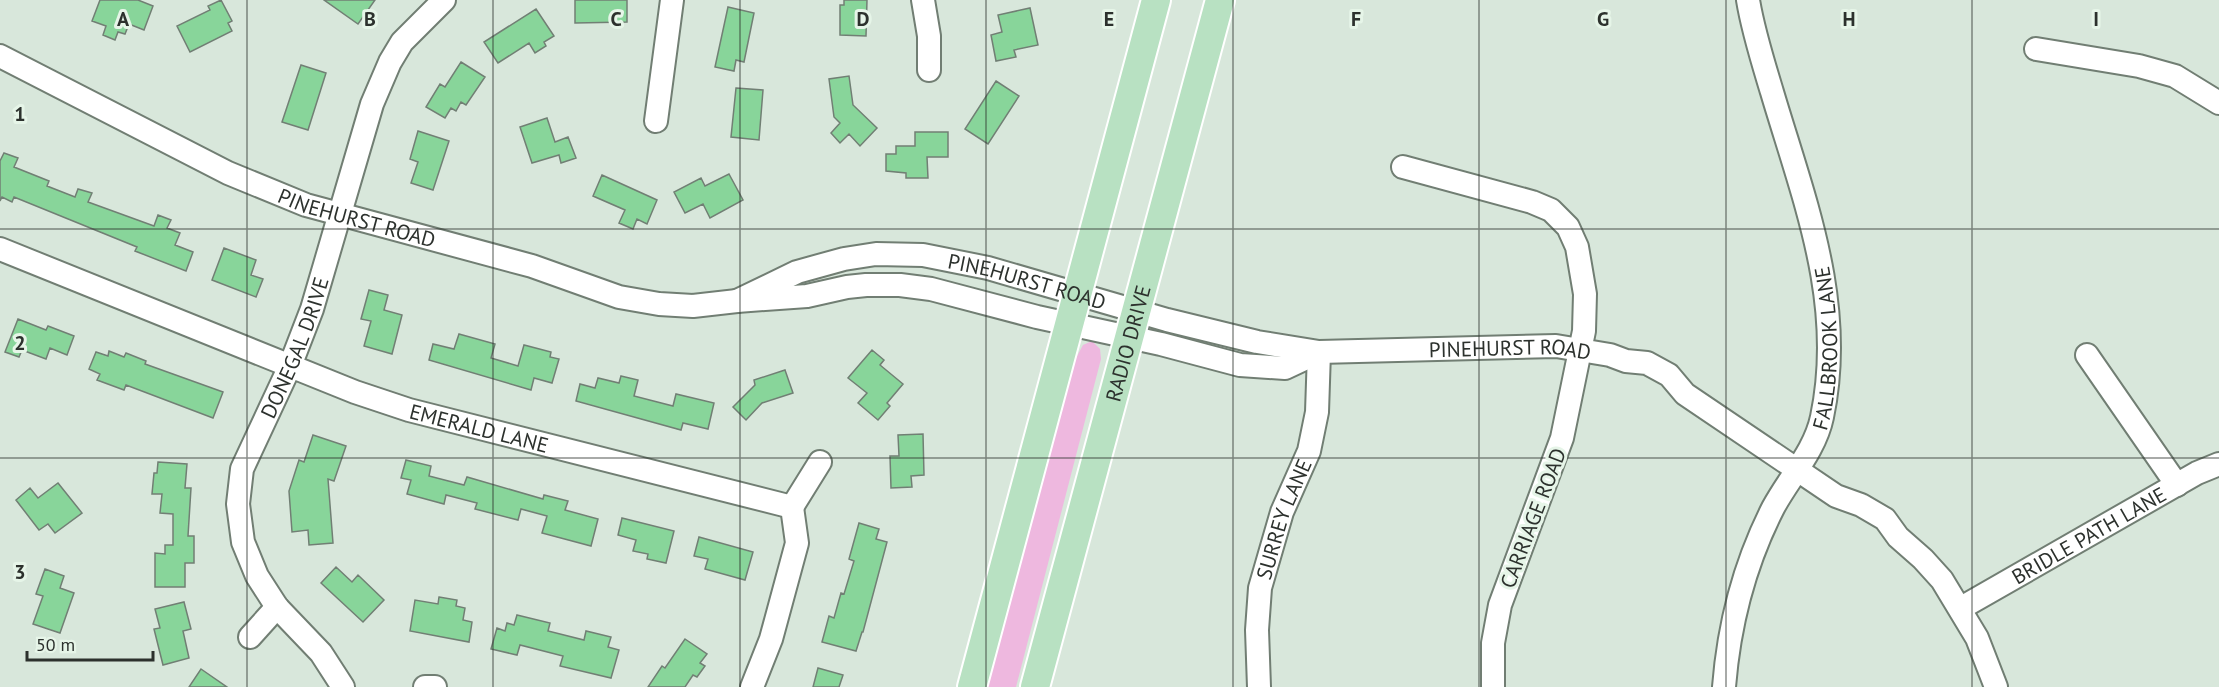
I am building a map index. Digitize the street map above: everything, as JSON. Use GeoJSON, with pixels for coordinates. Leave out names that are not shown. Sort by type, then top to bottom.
{"type":"FeatureCollection","features":[{"type":"Feature","properties":{"kind":"main road"},"geometry":{"type":"LineString","coordinates":[[972,687],[1156,0]]}},
{"type":"Feature","properties":{"kind":"main road","name":"RADIO DRIVE"},"geometry":{"type":"LineString","coordinates":[[1035,687],[1220,0]]}},
{"type":"Feature","properties":{"kind":"street","name":"DONEGAL DRIVE"},"geometry":{"type":"LineString","coordinates":[[343,687],[321,653],[277,607],[256,576],[243,542],[238,504],[242,469],[290,366],[312,309],[341,215],[360,138],[390,62],[402,42],[444,0]]}},
{"type":"Feature","properties":{"kind":"street"},"geometry":{"type":"LineString","coordinates":[[656,121],[672,0]]}},
{"type":"Feature","properties":{"kind":"street"},"geometry":{"type":"LineString","coordinates":[[923,0],[929,36],[929,70]]}},
{"type":"Feature","properties":{"kind":"street","name":"FALLBROOK LANE"},"geometry":{"type":"LineString","coordinates":[[1724,687],[1731,631],[1739,593],[1753,550],[1774,507],[1808,453],[1822,418],[1827,378],[1829,316],[1814,230],[1761,53],[1748,0]]}},
{"type":"Feature","properties":{"kind":"street"},"geometry":{"type":"LineString","coordinates":[[2036,50],[2139,66],[2175,76],[2219,103]]}},
{"type":"Feature","properties":{"kind":"street","name":"PINEHURST ROAD"},"geometry":{"type":"LineString","coordinates":[[0,56],[228,173],[306,205],[532,266],[619,297],[659,304],[693,306],[807,296],[866,285],[900,285],[932,289],[1069,324],[1133,324],[1319,352],[1556,346],[1610,355],[1626,361],[1638,375],[1666,390],[1685,394],[1836,496],[1853,516],[1877,532],[1898,537],[1942,580],[1977,638],[1996,687]]}},
{"type":"Feature","properties":{"kind":"street","name":"CARRIAGE ROAD"},"geometry":{"type":"LineString","coordinates":[[1403,167],[1532,202],[1551,210],[1568,227],[1577,247],[1584,294],[1584,331],[1581,350],[1562,438],[1500,605],[1493,643],[1493,687]]}},
{"type":"Feature","properties":{"kind":"street","name":"EMERALD LANE"},"geometry":{"type":"LineString","coordinates":[[0,249],[355,392],[409,410],[792,507]]}},
{"type":"Feature","properties":{"kind":"street","name":"PINEHURST ROAD"},"geometry":{"type":"LineString","coordinates":[[737,301],[797,272],[844,259],[892,254],[923,255],[962,262],[1077,293],[1133,324]]}},
{"type":"Feature","properties":{"kind":"street","name":"SURREY LANE"},"geometry":{"type":"LineString","coordinates":[[1259,687],[1257,630],[1260,588],[1282,512],[1309,451],[1317,412],[1319,352]]}},
{"type":"Feature","properties":{"kind":"street"},"geometry":{"type":"LineString","coordinates":[[2087,355],[2177,484]]}},
{"type":"Feature","properties":{"kind":"street"},"geometry":{"type":"LineString","coordinates":[[752,687],[768,647],[797,543],[792,507],[820,462]]}},
{"type":"Feature","properties":{"kind":"street","name":"BRIDLE PATH LANE"},"geometry":{"type":"LineString","coordinates":[[1960,608],[2177,484],[2219,464]]}},
{"type":"Feature","properties":{"kind":"street"},"geometry":{"type":"LineString","coordinates":[[250,637],[277,607]]}},
{"type":"Feature","properties":{"kind":"street"},"geometry":{"type":"LineString","coordinates":[[425,687],[435,687]]}},
{"type":"Feature","properties":{"kind":"shaded area"},"geometry":{"type":"Polygon","coordinates":[[[1092,341],[1100,349],[1101,359],[1016,687],[984,687],[1068,373],[1083,345],[1092,341]]]}},
{"type":"Feature","properties":{"kind":"building"},"geometry":{"type":"Polygon","coordinates":[[[100,0],[138,0],[153,6],[144,30],[129,24],[125,34],[118,32],[115,40],[103,35],[106,26],[92,21],[100,0]]]}},
{"type":"Feature","properties":{"kind":"building"},"geometry":{"type":"Polygon","coordinates":[[[221,0],[232,21],[228,23],[232,31],[190,52],[177,26],[210,10],[208,6],[221,0]]]}},
{"type":"Feature","properties":{"kind":"building"},"geometry":{"type":"Polygon","coordinates":[[[324,0],[375,0],[358,24],[324,0]]]}},
{"type":"Feature","properties":{"kind":"building"},"geometry":{"type":"Polygon","coordinates":[[[575,0],[627,0],[627,22],[575,23],[575,0]]]}},
{"type":"Feature","properties":{"kind":"building"},"geometry":{"type":"Polygon","coordinates":[[[844,0],[867,0],[866,36],[840,35],[840,5],[844,5],[844,0]]]}},
{"type":"Feature","properties":{"kind":"building"},"geometry":{"type":"Polygon","coordinates":[[[728,7],[754,13],[744,62],[736,60],[734,71],[715,67],[728,7]]]}},
{"type":"Feature","properties":{"kind":"building"},"geometry":{"type":"Polygon","coordinates":[[[1030,8],[1038,45],[1014,50],[1016,57],[996,61],[991,35],[1002,32],[998,15],[1030,8]]]}},
{"type":"Feature","properties":{"kind":"building"},"geometry":{"type":"Polygon","coordinates":[[[536,9],[554,36],[544,42],[546,46],[535,53],[529,43],[498,63],[484,42],[536,9]]]}},
{"type":"Feature","properties":{"kind":"building"},"geometry":{"type":"Polygon","coordinates":[[[461,62],[485,77],[466,105],[461,102],[456,111],[451,108],[445,118],[426,107],[440,84],[445,87],[461,62]]]}},
{"type":"Feature","properties":{"kind":"building"},"geometry":{"type":"Polygon","coordinates":[[[301,65],[326,73],[308,130],[282,122],[301,65]]]}},
{"type":"Feature","properties":{"kind":"building"},"geometry":{"type":"Polygon","coordinates":[[[849,76],[853,105],[877,128],[860,146],[849,134],[840,143],[831,133],[840,123],[834,117],[829,79],[849,76]]]}},
{"type":"Feature","properties":{"kind":"building"},"geometry":{"type":"Polygon","coordinates":[[[996,81],[1019,96],[988,144],[965,129],[996,81]]]}},
{"type":"Feature","properties":{"kind":"building"},"geometry":{"type":"Polygon","coordinates":[[[736,88],[763,90],[759,140],[731,137],[736,88]]]}},
{"type":"Feature","properties":{"kind":"building"},"geometry":{"type":"Polygon","coordinates":[[[547,118],[555,142],[568,137],[576,158],[561,163],[559,155],[532,163],[520,127],[547,118]]]}},
{"type":"Feature","properties":{"kind":"building"},"geometry":{"type":"Polygon","coordinates":[[[418,131],[449,141],[433,190],[411,183],[418,162],[410,159],[418,131]]]}},
{"type":"Feature","properties":{"kind":"building"},"geometry":{"type":"Polygon","coordinates":[[[915,132],[948,132],[948,157],[927,157],[928,178],[906,178],[906,173],[886,171],[886,154],[896,154],[896,146],[915,146],[915,132]]]}},
{"type":"Feature","properties":{"kind":"building"},"geometry":{"type":"Polygon","coordinates":[[[4,153],[18,158],[14,167],[49,181],[47,186],[75,197],[78,189],[92,193],[88,202],[154,226],[158,215],[171,220],[167,228],[180,233],[175,245],[193,252],[186,271],[135,251],[137,247],[14,197],[12,202],[2,197],[0,201],[0,161],[4,153]]]}},
{"type":"Feature","properties":{"kind":"building"},"geometry":{"type":"Polygon","coordinates":[[[729,174],[743,200],[710,218],[703,204],[685,213],[674,192],[701,178],[705,186],[729,174]]]}},
{"type":"Feature","properties":{"kind":"building"},"geometry":{"type":"Polygon","coordinates":[[[602,175],[657,200],[647,224],[637,219],[633,229],[619,223],[625,210],[593,196],[602,175]]]}},
{"type":"Feature","properties":{"kind":"building"},"geometry":{"type":"Polygon","coordinates":[[[224,248],[256,260],[251,275],[263,279],[256,297],[212,280],[224,248]]]}},
{"type":"Feature","properties":{"kind":"building"},"geometry":{"type":"Polygon","coordinates":[[[369,290],[388,295],[384,310],[402,315],[392,354],[364,346],[371,321],[361,319],[369,290]]]}},
{"type":"Feature","properties":{"kind":"building"},"geometry":{"type":"Polygon","coordinates":[[[18,319],[46,330],[48,326],[74,336],[67,355],[50,348],[46,359],[22,350],[19,357],[5,352],[18,319]]]}},
{"type":"Feature","properties":{"kind":"building"},"geometry":{"type":"Polygon","coordinates":[[[459,334],[495,344],[491,358],[518,366],[524,345],[551,352],[550,357],[559,359],[552,383],[534,378],[531,390],[429,360],[433,344],[454,349],[459,334]]]}},
{"type":"Feature","properties":{"kind":"building"},"geometry":{"type":"Polygon","coordinates":[[[872,350],[884,360],[880,365],[903,384],[887,403],[890,406],[878,420],[858,403],[867,393],[848,378],[872,350]]]}},
{"type":"Feature","properties":{"kind":"building"},"geometry":{"type":"Polygon","coordinates":[[[109,351],[124,357],[126,353],[146,361],[145,364],[223,392],[213,418],[126,385],[124,390],[97,380],[100,374],[89,369],[96,352],[108,356],[109,351]]]}},
{"type":"Feature","properties":{"kind":"building"},"geometry":{"type":"Polygon","coordinates":[[[785,370],[793,393],[762,403],[746,420],[733,407],[755,385],[754,380],[785,370]]]}},
{"type":"Feature","properties":{"kind":"building"},"geometry":{"type":"Polygon","coordinates":[[[621,376],[638,380],[634,396],[673,406],[676,394],[714,403],[708,429],[683,423],[681,430],[576,401],[580,384],[595,388],[598,378],[619,383],[621,376]]]}},
{"type":"Feature","properties":{"kind":"building"},"geometry":{"type":"Polygon","coordinates":[[[923,434],[924,475],[911,476],[912,487],[891,488],[890,456],[899,456],[898,435],[923,434]]]}},
{"type":"Feature","properties":{"kind":"building"},"geometry":{"type":"Polygon","coordinates":[[[313,435],[346,446],[334,481],[328,479],[333,543],[309,545],[308,530],[292,532],[289,491],[299,460],[304,462],[313,435]]]}},
{"type":"Feature","properties":{"kind":"building"},"geometry":{"type":"Polygon","coordinates":[[[406,460],[431,466],[429,476],[464,485],[467,477],[543,499],[544,495],[568,501],[565,510],[598,519],[591,546],[542,533],[547,516],[521,509],[518,520],[475,509],[477,503],[446,495],[444,504],[407,494],[411,480],[401,478],[406,460]]]}},
{"type":"Feature","properties":{"kind":"building"},"geometry":{"type":"Polygon","coordinates":[[[158,462],[187,464],[185,488],[191,488],[188,536],[194,536],[194,563],[185,563],[185,587],[155,587],[155,553],[165,554],[165,545],[173,545],[173,514],[160,513],[162,494],[152,494],[154,473],[157,473],[158,462]]]}},
{"type":"Feature","properties":{"kind":"building"},"geometry":{"type":"Polygon","coordinates":[[[58,483],[82,513],[55,533],[48,524],[39,530],[16,500],[30,488],[38,498],[58,483]]]}},
{"type":"Feature","properties":{"kind":"building"},"geometry":{"type":"Polygon","coordinates":[[[622,518],[674,531],[666,563],[647,559],[648,554],[633,551],[636,540],[618,535],[622,518]]]}},
{"type":"Feature","properties":{"kind":"building"},"geometry":{"type":"Polygon","coordinates":[[[859,523],[879,529],[876,539],[887,542],[856,651],[822,642],[829,616],[834,618],[841,593],[844,594],[854,561],[849,559],[859,523]]]}},
{"type":"Feature","properties":{"kind":"building"},"geometry":{"type":"Polygon","coordinates":[[[699,537],[753,552],[745,580],[705,569],[708,559],[694,556],[699,537]]]}},
{"type":"Feature","properties":{"kind":"building"},"geometry":{"type":"Polygon","coordinates":[[[336,567],[352,582],[358,575],[384,600],[363,622],[321,583],[336,567]]]}},
{"type":"Feature","properties":{"kind":"building"},"geometry":{"type":"Polygon","coordinates":[[[45,569],[64,576],[60,588],[74,593],[60,633],[33,624],[43,596],[36,594],[45,569]]]}},
{"type":"Feature","properties":{"kind":"building"},"geometry":{"type":"Polygon","coordinates":[[[439,597],[457,600],[456,606],[465,608],[463,620],[472,622],[469,642],[410,631],[415,600],[438,604],[439,597]]]}},
{"type":"Feature","properties":{"kind":"building"},"geometry":{"type":"Polygon","coordinates":[[[184,602],[191,629],[183,631],[189,658],[163,665],[154,629],[160,628],[155,609],[184,602]]]}},
{"type":"Feature","properties":{"kind":"building"},"geometry":{"type":"Polygon","coordinates":[[[517,615],[550,623],[548,631],[584,640],[586,631],[611,637],[608,647],[619,650],[611,678],[560,666],[563,656],[520,645],[517,655],[491,649],[497,628],[505,631],[507,623],[514,625],[517,615]]]}},
{"type":"Feature","properties":{"kind":"building"},"geometry":{"type":"Polygon","coordinates":[[[685,639],[707,654],[700,663],[705,666],[697,677],[693,675],[685,687],[648,687],[662,666],[665,668],[685,639]]]}},
{"type":"Feature","properties":{"kind":"building"},"geometry":{"type":"Polygon","coordinates":[[[818,668],[843,675],[839,687],[813,687],[818,668]]]}},
{"type":"Feature","properties":{"kind":"building"},"geometry":{"type":"Polygon","coordinates":[[[201,669],[227,687],[189,687],[201,669]]]}}]}
